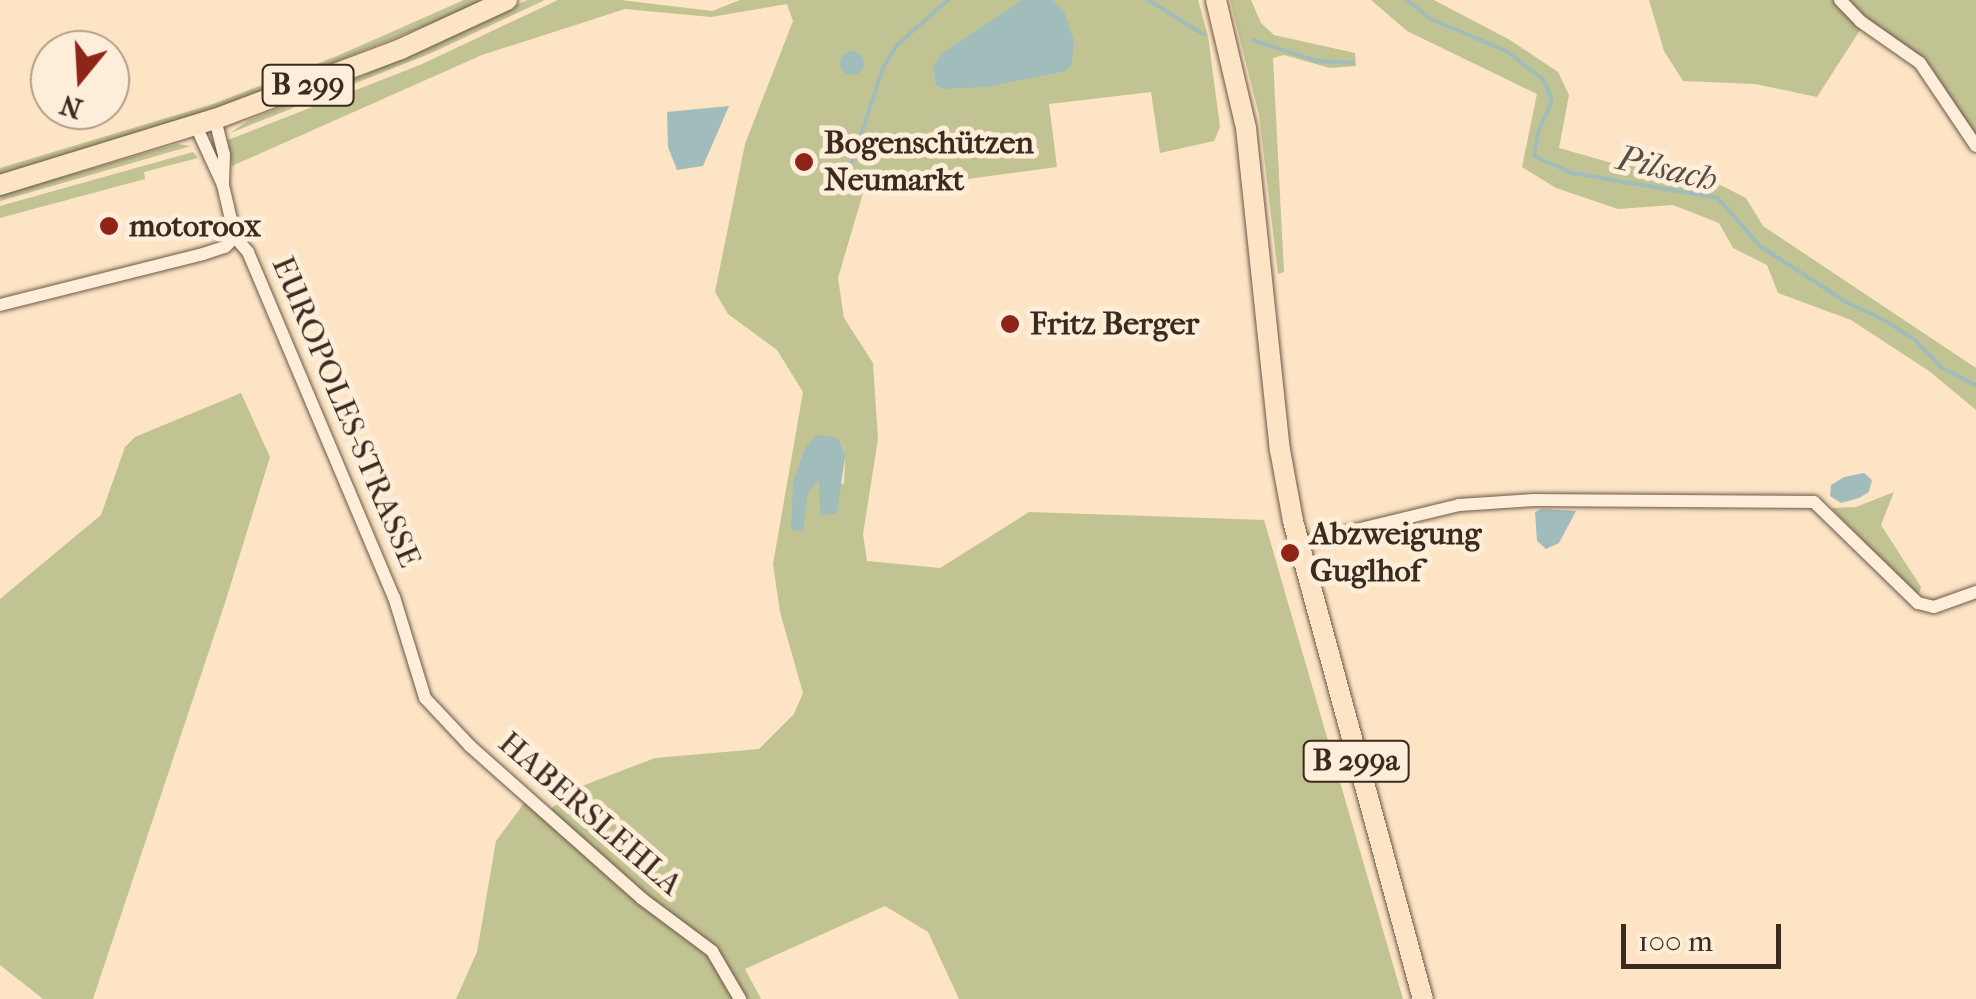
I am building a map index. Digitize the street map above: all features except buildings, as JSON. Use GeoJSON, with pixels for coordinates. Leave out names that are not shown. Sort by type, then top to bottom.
{"type":"FeatureCollection","features":[{"type":"Feature","properties":{"kind":"main road","name":"B 299"},"geometry":{"type":"LineString","coordinates":[[0,184],[206,123],[401,49],[508,0]]}},
{"type":"Feature","properties":{"kind":"main road","name":"B 299a"},"geometry":{"type":"LineString","coordinates":[[1216,0],[1246,128],[1280,450],[1298,544],[1423,999]]}},
{"type":"Feature","properties":{"kind":"street"},"geometry":{"type":"LineString","coordinates":[[1840,0],[1860,21],[1920,63],[1976,146]]}},
{"type":"Feature","properties":{"kind":"street","name":"EUROPOLES-STRASSE"},"geometry":{"type":"LineString","coordinates":[[206,123],[224,154],[223,186]]}},
{"type":"Feature","properties":{"kind":"street","name":"EUROPOLES-STRASSE"},"geometry":{"type":"LineString","coordinates":[[206,123],[235,237],[248,252],[394,597],[411,664]]}},
{"type":"Feature","properties":{"kind":"street"},"geometry":{"type":"LineString","coordinates":[[0,305],[203,254],[224,247],[235,237]]}},
{"type":"Feature","properties":{"kind":"street"},"geometry":{"type":"LineString","coordinates":[[1298,544],[1459,505],[1534,500],[1814,502],[1918,603],[1934,607],[1976,592]]}},
{"type":"Feature","properties":{"kind":"street","name":"HABERSLEHLA"},"geometry":{"type":"LineString","coordinates":[[411,664],[425,698],[443,720],[640,898],[712,951],[740,999]]}},
{"type":"Feature","properties":{"kind":"green space"},"geometry":{"type":"Polygon","coordinates":[[[464,0],[490,0],[206,113],[0,174],[0,168],[213,104],[337,56],[464,0]]]}},
{"type":"Feature","properties":{"kind":"green space"},"geometry":{"type":"Polygon","coordinates":[[[527,0],[545,0],[429,54],[230,133],[249,120],[365,75],[527,0]]]}},
{"type":"Feature","properties":{"kind":"green space"},"geometry":{"type":"Polygon","coordinates":[[[558,0],[621,0],[712,11],[740,0],[1198,0],[1208,36],[1220,127],[1214,141],[1160,153],[1151,92],[1049,104],[1057,167],[863,193],[838,278],[844,318],[873,363],[878,439],[863,534],[867,561],[940,568],[1029,512],[1264,520],[1403,999],[959,999],[928,932],[885,906],[745,969],[761,999],[456,999],[477,952],[496,841],[525,802],[542,817],[574,789],[655,758],[759,749],[794,714],[803,693],[780,612],[773,564],[803,392],[777,350],[728,314],[715,292],[745,144],[793,21],[787,4],[711,17],[625,9],[482,55],[232,166],[228,140],[420,65],[558,0]],[[839,438],[808,493],[820,478],[844,484],[845,458],[839,438]]]}},
{"type":"Feature","properties":{"kind":"green space"},"geometry":{"type":"Polygon","coordinates":[[[1230,0],[1251,0],[1261,23],[1274,35],[1355,53],[1356,66],[1330,68],[1284,55],[1273,58],[1284,272],[1278,274],[1259,115],[1230,0]]]}},
{"type":"Feature","properties":{"kind":"green space"},"geometry":{"type":"Polygon","coordinates":[[[1371,0],[1434,0],[1510,40],[1558,72],[1569,95],[1559,148],[1619,165],[1691,170],[1746,198],[1763,226],[1976,368],[1976,410],[1929,371],[1851,320],[1778,293],[1767,265],[1733,248],[1719,223],[1673,205],[1618,209],[1556,188],[1522,167],[1537,94],[1407,31],[1371,0]]]}},
{"type":"Feature","properties":{"kind":"green space"},"geometry":{"type":"Polygon","coordinates":[[[1649,0],[1976,0],[1976,137],[1931,67],[1885,31],[1864,24],[1817,97],[1755,84],[1683,81],[1664,51],[1649,0]]]}},
{"type":"Feature","properties":{"kind":"green space"},"geometry":{"type":"Polygon","coordinates":[[[177,144],[191,146],[0,201],[0,195],[177,144]]]}},
{"type":"Feature","properties":{"kind":"green space"},"geometry":{"type":"Polygon","coordinates":[[[193,152],[198,158],[144,172],[145,179],[0,218],[0,206],[193,152]]]}},
{"type":"Feature","properties":{"kind":"green space"},"geometry":{"type":"Polygon","coordinates":[[[241,393],[270,457],[224,606],[93,999],[43,999],[0,965],[0,599],[101,515],[125,447],[135,437],[241,393]]]}},
{"type":"Feature","properties":{"kind":"green space"},"geometry":{"type":"Polygon","coordinates":[[[1894,492],[1881,525],[1921,587],[1918,597],[1831,508],[1856,507],[1894,492]]]}},
{"type":"Feature","properties":{"kind":"water"},"geometry":{"type":"Polygon","coordinates":[[[1022,0],[1053,0],[1064,11],[1074,41],[1072,64],[1066,71],[986,87],[942,89],[936,85],[933,66],[944,52],[1022,0]]]}},
{"type":"Feature","properties":{"kind":"water"},"geometry":{"type":"Polygon","coordinates":[[[852,51],[861,54],[861,72],[852,75],[843,72],[840,63],[843,54],[852,51]]]}},
{"type":"Feature","properties":{"kind":"water"},"geometry":{"type":"Polygon","coordinates":[[[729,106],[703,166],[677,170],[668,147],[667,112],[729,106]]]}},
{"type":"Feature","properties":{"kind":"water"},"geometry":{"type":"Polygon","coordinates":[[[817,435],[839,438],[845,457],[837,513],[820,516],[819,480],[808,493],[803,531],[791,530],[793,482],[805,448],[817,435]]]}},
{"type":"Feature","properties":{"kind":"water"},"geometry":{"type":"Polygon","coordinates":[[[1864,473],[1872,480],[1869,492],[1841,503],[1830,496],[1831,485],[1844,477],[1864,473]]]}},
{"type":"Feature","properties":{"kind":"water"},"geometry":{"type":"Polygon","coordinates":[[[1576,511],[1559,543],[1546,549],[1537,541],[1535,512],[1576,511]]]}},
{"type":"Feature","properties":{"kind":"waterway"},"geometry":{"type":"LineString","coordinates":[[848,175],[883,68],[897,45],[948,0]]}},
{"type":"Feature","properties":{"kind":"waterway"},"geometry":{"type":"LineString","coordinates":[[1148,0],[1203,34]]}},
{"type":"Feature","properties":{"kind":"waterway","name":"Pilsach"},"geometry":{"type":"LineString","coordinates":[[1406,0],[1431,19],[1506,51],[1544,80],[1552,101],[1538,132],[1534,156],[1572,173],[1718,198],[1760,246],[1846,302],[1884,320],[1916,341],[1941,367],[1976,386]]}},
{"type":"Feature","properties":{"kind":"waterway"},"geometry":{"type":"LineString","coordinates":[[1253,40],[1317,61],[1353,63]]}},
{"type":"Feature","properties":{"kind":"place","name":"Bogenschützen Neumarkt"},"geometry":{"type":"Point","coordinates":[804,162]}},
{"type":"Feature","properties":{"kind":"place","name":"motoroox"},"geometry":{"type":"Point","coordinates":[109,226]}},
{"type":"Feature","properties":{"kind":"place","name":"Fritz Berger"},"geometry":{"type":"Point","coordinates":[1010,324]}},
{"type":"Feature","properties":{"kind":"place","name":"Abzweigung Guglhof"},"geometry":{"type":"Point","coordinates":[1290,553]}}]}
